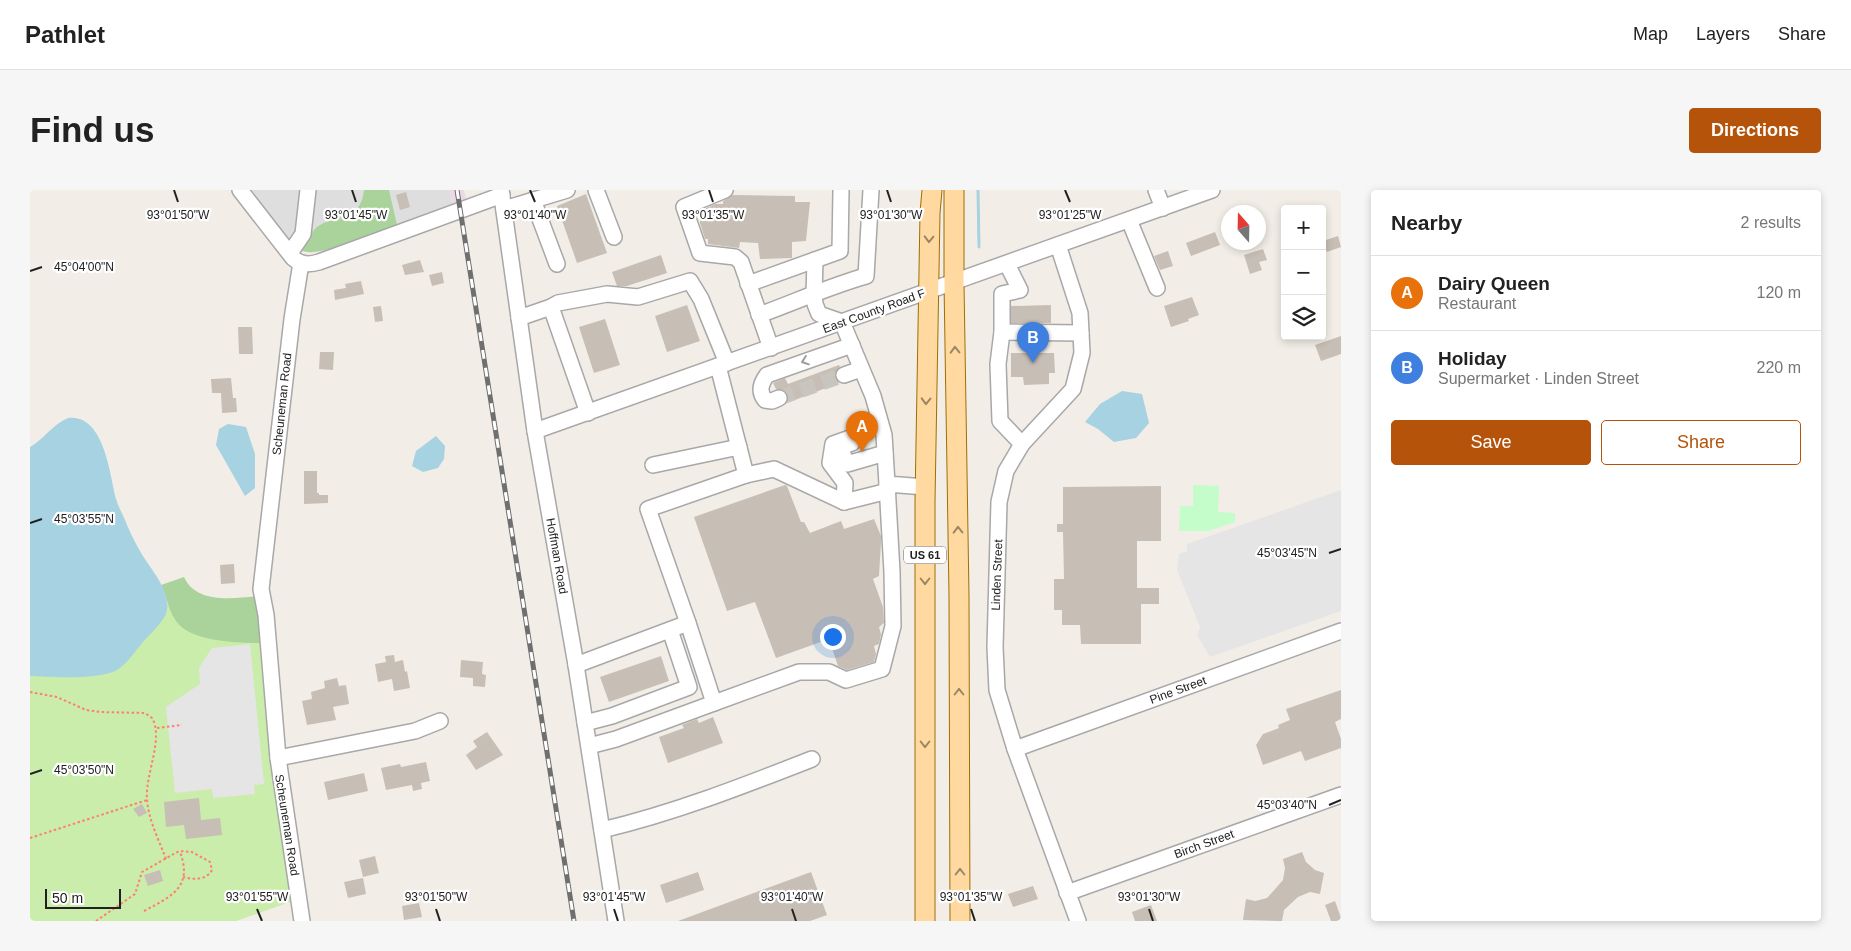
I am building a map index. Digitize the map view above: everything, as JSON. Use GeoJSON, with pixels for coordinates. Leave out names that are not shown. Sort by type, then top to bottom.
{"type":"FeatureCollection","features":[{"type":"Feature","properties":{"kind":"main road","name":"US 61"},"geometry":{"type":"LineString","coordinates":[[925,921],[925,487],[928,292],[932,190]]}},
{"type":"Feature","properties":{"kind":"main road","name":"US 61"},"geometry":{"type":"LineString","coordinates":[[954,190],[959,596],[960,921]]}},
{"type":"Feature","properties":{"kind":"street"},"geometry":{"type":"LineString","coordinates":[[240,190],[295,258],[308,264],[319,262],[502,198],[533,200],[547,193],[567,190]]}},
{"type":"Feature","properties":{"kind":"street"},"geometry":{"type":"LineString","coordinates":[[295,258],[303,234],[308,190]]}},
{"type":"Feature","properties":{"kind":"street"},"geometry":{"type":"LineString","coordinates":[[596,190],[614,237]]}},
{"type":"Feature","properties":{"kind":"street"},"geometry":{"type":"LineString","coordinates":[[725,190],[684,207],[700,254],[736,257],[741,262],[771,348]]}},
{"type":"Feature","properties":{"kind":"street"},"geometry":{"type":"LineString","coordinates":[[748,284],[840,251],[841,190]]}},
{"type":"Feature","properties":{"kind":"street"},"geometry":{"type":"LineString","coordinates":[[759,315],[814,295],[837,284],[866,276],[872,190]]}},
{"type":"Feature","properties":{"kind":"street"},"geometry":{"type":"LineString","coordinates":[[1156,190],[1163,208]]}},
{"type":"Feature","properties":{"kind":"street","name":"East County Road F"},"geometry":{"type":"LineString","coordinates":[[535,432],[1212,190]]}},
{"type":"Feature","properties":{"kind":"street","name":"Hoffman Road"},"geometry":{"type":"LineString","coordinates":[[502,198],[535,432],[576,665],[616,921]]}},
{"type":"Feature","properties":{"kind":"street"},"geometry":{"type":"LineString","coordinates":[[533,200],[557,264]]}},
{"type":"Feature","properties":{"kind":"street"},"geometry":{"type":"LineString","coordinates":[[1129,220],[1156,288]]}},
{"type":"Feature","properties":{"kind":"street","name":"Linden Street"},"geometry":{"type":"LineString","coordinates":[[1058,245],[1080,313],[1082,353],[1073,389],[1022,444],[1006,471],[999,502],[995,647],[997,690],[1015,749],[1067,893],[1073,919]]}},
{"type":"Feature","properties":{"kind":"street","name":"Scheuneman Road"},"geometry":{"type":"LineString","coordinates":[[295,258],[292,319],[262,589],[278,758],[286,824],[302,921]]}},
{"type":"Feature","properties":{"kind":"street"},"geometry":{"type":"LineString","coordinates":[[589,746],[616,739],[799,672],[830,672],[846,680],[882,668],[893,626],[888,487],[884,435],[842,322],[819,314],[815,304],[815,260]]}},
{"type":"Feature","properties":{"kind":"street"},"geometry":{"type":"LineString","coordinates":[[1007,264],[1020,290],[1002,294],[1002,332],[998,364],[1000,421],[1022,444]]}},
{"type":"Feature","properties":{"kind":"street"},"geometry":{"type":"LineString","coordinates":[[519,318],[558,303],[607,294],[638,297],[690,281],[701,299],[723,365],[746,475]]}},
{"type":"Feature","properties":{"kind":"street"},"geometry":{"type":"LineString","coordinates":[[551,307],[588,413]]}},
{"type":"Feature","properties":{"kind":"street"},"geometry":{"type":"LineString","coordinates":[[1002,332],[1081,333]]}},
{"type":"Feature","properties":{"kind":"street"},"geometry":{"type":"LineString","coordinates":[[779,398],[772,401],[765,400],[761,395],[761,384],[767,375],[852,345]]}},
{"type":"Feature","properties":{"kind":"street"},"geometry":{"type":"LineString","coordinates":[[844,375],[861,369]]}},
{"type":"Feature","properties":{"kind":"street"},"geometry":{"type":"LineString","coordinates":[[878,416],[867,439],[840,447],[847,464],[885,453]]}},
{"type":"Feature","properties":{"kind":"street"},"geometry":{"type":"LineString","coordinates":[[844,502],[845,483],[830,463],[833,444],[861,434],[868,424],[878,416]]}},
{"type":"Feature","properties":{"kind":"street"},"geometry":{"type":"LineString","coordinates":[[653,465],[739,446]]}},
{"type":"Feature","properties":{"kind":"street"},"geometry":{"type":"LineString","coordinates":[[714,703],[648,509],[746,475],[774,468],[844,502],[888,487],[925,487]]}},
{"type":"Feature","properties":{"kind":"street"},"geometry":{"type":"LineString","coordinates":[[576,665],[688,623]]}},
{"type":"Feature","properties":{"kind":"street"},"geometry":{"type":"LineString","coordinates":[[585,722],[612,716],[689,687],[670,630]]}},
{"type":"Feature","properties":{"kind":"street","name":"Pine Street"},"geometry":{"type":"LineString","coordinates":[[1015,749],[1341,631]]}},
{"type":"Feature","properties":{"kind":"street","name":"Scheuneman Road"},"geometry":{"type":"LineString","coordinates":[[278,758],[415,731],[440,721]]}},
{"type":"Feature","properties":{"kind":"street"},"geometry":{"type":"LineString","coordinates":[[602,830],[649,819],[812,759]]}},
{"type":"Feature","properties":{"kind":"street","name":"Birch Street"},"geometry":{"type":"LineString","coordinates":[[1067,893],[1341,795]]}},
{"type":"Feature","properties":{"kind":"path"},"geometry":{"type":"LineString","coordinates":[[30,692],[52,695],[81,708],[96,712],[145,713],[152,718],[156,728],[147,787],[147,800],[149,812],[166,859]]}},
{"type":"Feature","properties":{"kind":"path"},"geometry":{"type":"LineString","coordinates":[[156,728],[182,725]]}},
{"type":"Feature","properties":{"kind":"path"},"geometry":{"type":"LineString","coordinates":[[30,838],[147,800]]}},
{"type":"Feature","properties":{"kind":"path"},"geometry":{"type":"LineString","coordinates":[[96,921],[134,894],[142,872],[174,853],[188,850],[210,862],[211,873],[203,878],[193,880],[184,877]]}},
{"type":"Feature","properties":{"kind":"path"},"geometry":{"type":"LineString","coordinates":[[144,911],[172,895],[179,887],[184,877],[185,869],[180,851]]}},
{"type":"Feature","properties":{"kind":"shaded area"},"geometry":{"type":"Polygon","coordinates":[[[250,190],[450,190],[452,204],[329,250],[310,253],[300,250],[292,244],[250,190]]]}},
{"type":"Feature","properties":{"kind":"shaded area"},"geometry":{"type":"Polygon","coordinates":[[[450,190],[464,190],[466,199],[452,204],[450,190]]]}},
{"type":"Feature","properties":{"kind":"shaded area"},"geometry":{"type":"Polygon","coordinates":[[[1341,490],[1341,611],[1210,657],[1197,635],[1200,627],[1177,570],[1179,554],[1187,551],[1187,544],[1341,490]]]}},
{"type":"Feature","properties":{"kind":"shaded area"},"geometry":{"type":"Polygon","coordinates":[[[250,644],[264,784],[254,785],[255,794],[213,798],[212,789],[175,793],[166,707],[200,684],[199,668],[212,648],[250,644]]]}},
{"type":"Feature","properties":{"kind":"green space"},"geometry":{"type":"Polygon","coordinates":[[[364,190],[389,190],[397,225],[336,248],[312,252],[302,251],[308,238],[317,227],[353,212],[362,200],[364,190]]]}},
{"type":"Feature","properties":{"kind":"green space"},"geometry":{"type":"Polygon","coordinates":[[[1193,485],[1219,486],[1218,512],[1235,513],[1235,522],[1208,531],[1179,531],[1180,506],[1193,506],[1193,485]]]}},
{"type":"Feature","properties":{"kind":"green space"},"geometry":{"type":"Polygon","coordinates":[[[184,577],[190,586],[207,596],[228,598],[259,596],[261,643],[216,640],[192,633],[183,628],[173,617],[161,585],[184,577]]]}},
{"type":"Feature","properties":{"kind":"green space"},"geometry":{"type":"Polygon","coordinates":[[[167,602],[174,617],[260,617],[274,779],[293,901],[236,921],[30,921],[30,618],[167,608],[167,602]]]}},
{"type":"Feature","properties":{"kind":"water"},"geometry":{"type":"Polygon","coordinates":[[[1122,391],[1142,394],[1149,423],[1136,438],[1114,442],[1098,429],[1085,422],[1100,404],[1122,391]]]}},
{"type":"Feature","properties":{"kind":"water"},"geometry":{"type":"Polygon","coordinates":[[[68,418],[80,419],[90,425],[97,435],[108,462],[118,504],[144,558],[160,582],[167,599],[167,608],[165,616],[160,623],[128,661],[117,670],[87,677],[30,676],[30,447],[68,418]]]}},
{"type":"Feature","properties":{"kind":"water"},"geometry":{"type":"Polygon","coordinates":[[[228,424],[246,427],[255,454],[255,488],[245,496],[216,445],[219,429],[228,424]]]}},
{"type":"Feature","properties":{"kind":"water"},"geometry":{"type":"Polygon","coordinates":[[[436,436],[445,446],[444,459],[438,468],[423,472],[412,466],[416,451],[436,436]]]}},
{"type":"Feature","properties":{"kind":"building"},"geometry":{"type":"Polygon","coordinates":[[[406,192],[410,207],[400,210],[396,195],[406,192]]]}},
{"type":"Feature","properties":{"kind":"building"},"geometry":{"type":"Polygon","coordinates":[[[586,194],[607,253],[577,263],[557,206],[586,194]]]}},
{"type":"Feature","properties":{"kind":"building"},"geometry":{"type":"Polygon","coordinates":[[[733,195],[795,196],[795,202],[810,202],[806,241],[792,242],[792,258],[760,259],[758,243],[740,242],[739,248],[708,244],[708,239],[705,239],[700,223],[700,211],[715,204],[723,204],[723,201],[733,195]]]}},
{"type":"Feature","properties":{"kind":"building"},"geometry":{"type":"Polygon","coordinates":[[[1215,232],[1220,245],[1191,256],[1186,243],[1215,232]]]}},
{"type":"Feature","properties":{"kind":"building"},"geometry":{"type":"Polygon","coordinates":[[[1338,236],[1341,247],[1327,252],[1326,240],[1338,236]]]}},
{"type":"Feature","properties":{"kind":"building"},"geometry":{"type":"Polygon","coordinates":[[[1263,250],[1267,260],[1259,262],[1262,270],[1250,274],[1244,255],[1263,250]]]}},
{"type":"Feature","properties":{"kind":"building"},"geometry":{"type":"Polygon","coordinates":[[[1168,251],[1173,266],[1160,270],[1154,256],[1168,251]]]}},
{"type":"Feature","properties":{"kind":"building"},"geometry":{"type":"Polygon","coordinates":[[[661,255],[667,273],[627,286],[617,286],[612,272],[661,255]]]}},
{"type":"Feature","properties":{"kind":"building"},"geometry":{"type":"Polygon","coordinates":[[[420,260],[424,272],[405,275],[402,265],[420,260]]]}},
{"type":"Feature","properties":{"kind":"building"},"geometry":{"type":"Polygon","coordinates":[[[442,272],[444,283],[432,286],[429,275],[442,272]]]}},
{"type":"Feature","properties":{"kind":"building"},"geometry":{"type":"Polygon","coordinates":[[[361,281],[364,294],[335,300],[334,290],[346,288],[345,284],[361,281]]]}},
{"type":"Feature","properties":{"kind":"building"},"geometry":{"type":"Polygon","coordinates":[[[1192,297],[1199,315],[1188,319],[1189,321],[1171,327],[1164,306],[1192,297]]]}},
{"type":"Feature","properties":{"kind":"building"},"geometry":{"type":"Polygon","coordinates":[[[687,305],[700,341],[667,352],[655,316],[687,305]]]}},
{"type":"Feature","properties":{"kind":"building"},"geometry":{"type":"Polygon","coordinates":[[[1051,305],[1051,323],[1011,323],[1011,306],[1051,305]]]}},
{"type":"Feature","properties":{"kind":"building"},"geometry":{"type":"Polygon","coordinates":[[[381,306],[383,321],[375,322],[373,307],[381,306]]]}},
{"type":"Feature","properties":{"kind":"building"},"geometry":{"type":"Polygon","coordinates":[[[605,319],[620,365],[594,373],[579,327],[605,319]]]}},
{"type":"Feature","properties":{"kind":"building"},"geometry":{"type":"Polygon","coordinates":[[[238,327],[252,327],[253,354],[239,354],[238,327]]]}},
{"type":"Feature","properties":{"kind":"building"},"geometry":{"type":"Polygon","coordinates":[[[1341,336],[1341,354],[1321,361],[1315,345],[1341,336]]]}},
{"type":"Feature","properties":{"kind":"building"},"geometry":{"type":"Polygon","coordinates":[[[320,352],[334,352],[333,370],[319,369],[320,352]]]}},
{"type":"Feature","properties":{"kind":"building"},"geometry":{"type":"Polygon","coordinates":[[[1011,353],[1054,353],[1055,373],[1049,373],[1049,384],[1024,385],[1023,377],[1011,377],[1011,353]]]}},
{"type":"Feature","properties":{"kind":"building"},"geometry":{"type":"Polygon","coordinates":[[[839,365],[840,367],[835,374],[835,379],[839,383],[787,403],[787,394],[784,390],[776,389],[773,383],[785,378],[788,384],[839,365]]]}},
{"type":"Feature","properties":{"kind":"building"},"geometry":{"type":"Polygon","coordinates":[[[231,378],[233,398],[236,398],[237,412],[222,413],[221,393],[212,393],[211,379],[231,378]]]}},
{"type":"Feature","properties":{"kind":"building"},"geometry":{"type":"Polygon","coordinates":[[[304,471],[317,471],[317,493],[319,495],[328,495],[328,503],[304,504],[304,471]]]}},
{"type":"Feature","properties":{"kind":"building"},"geometry":{"type":"Polygon","coordinates":[[[785,485],[801,522],[804,522],[810,533],[841,521],[844,529],[874,519],[881,536],[881,542],[879,576],[873,579],[883,607],[884,623],[879,627],[881,634],[879,644],[874,646],[876,654],[874,662],[847,670],[838,666],[829,639],[776,658],[755,602],[727,611],[694,517],[785,485]]]}},
{"type":"Feature","properties":{"kind":"building"},"geometry":{"type":"Polygon","coordinates":[[[1161,486],[1161,541],[1137,541],[1137,588],[1159,588],[1159,604],[1141,604],[1141,644],[1081,644],[1080,625],[1062,625],[1062,610],[1054,610],[1054,579],[1064,579],[1063,532],[1057,532],[1057,524],[1063,524],[1063,487],[1161,486]]]}},
{"type":"Feature","properties":{"kind":"building"},"geometry":{"type":"Polygon","coordinates":[[[234,564],[235,583],[221,584],[220,565],[234,564]]]}},
{"type":"Feature","properties":{"kind":"building"},"geometry":{"type":"Polygon","coordinates":[[[394,655],[395,662],[403,660],[410,688],[394,691],[392,679],[378,682],[375,664],[386,662],[385,656],[394,655]]]}},
{"type":"Feature","properties":{"kind":"building"},"geometry":{"type":"Polygon","coordinates":[[[661,656],[669,681],[609,702],[600,677],[661,656]]]}},
{"type":"Feature","properties":{"kind":"building"},"geometry":{"type":"Polygon","coordinates":[[[461,660],[483,662],[482,674],[486,675],[485,687],[473,686],[473,678],[460,677],[461,660]]]}},
{"type":"Feature","properties":{"kind":"building"},"geometry":{"type":"Polygon","coordinates":[[[337,678],[339,686],[346,685],[349,704],[333,707],[336,720],[307,725],[302,701],[312,699],[311,692],[325,688],[324,681],[337,678]]]}},
{"type":"Feature","properties":{"kind":"building"},"geometry":{"type":"Polygon","coordinates":[[[1341,690],[1341,719],[1335,722],[1341,739],[1341,748],[1305,761],[1301,751],[1263,765],[1256,745],[1263,734],[1279,728],[1278,725],[1290,720],[1286,709],[1341,690]]]}},
{"type":"Feature","properties":{"kind":"building"},"geometry":{"type":"Polygon","coordinates":[[[713,717],[723,743],[668,763],[659,737],[684,728],[682,725],[697,719],[699,723],[713,717]]]}},
{"type":"Feature","properties":{"kind":"building"},"geometry":{"type":"Polygon","coordinates":[[[487,732],[503,755],[476,770],[466,755],[477,747],[473,741],[487,732]]]}},
{"type":"Feature","properties":{"kind":"building"},"geometry":{"type":"Polygon","coordinates":[[[426,762],[430,781],[421,783],[422,789],[413,791],[412,785],[386,790],[381,768],[400,764],[401,767],[426,762]]]}},
{"type":"Feature","properties":{"kind":"building"},"geometry":{"type":"Polygon","coordinates":[[[364,773],[368,791],[328,800],[324,782],[364,773]]]}},
{"type":"Feature","properties":{"kind":"building"},"geometry":{"type":"Polygon","coordinates":[[[199,798],[201,820],[220,818],[222,835],[186,839],[184,825],[166,827],[164,802],[199,798]]]}},
{"type":"Feature","properties":{"kind":"building"},"geometry":{"type":"Polygon","coordinates":[[[142,804],[147,813],[139,817],[133,809],[142,804]]]}},
{"type":"Feature","properties":{"kind":"building"},"geometry":{"type":"Polygon","coordinates":[[[1302,852],[1306,862],[1315,870],[1324,873],[1320,894],[1310,892],[1298,897],[1284,910],[1282,921],[1243,920],[1246,899],[1255,901],[1267,898],[1283,880],[1285,868],[1283,859],[1302,852]]]}},
{"type":"Feature","properties":{"kind":"building"},"geometry":{"type":"Polygon","coordinates":[[[375,856],[379,873],[363,877],[359,860],[375,856]]]}},
{"type":"Feature","properties":{"kind":"building"},"geometry":{"type":"Polygon","coordinates":[[[160,870],[163,881],[148,886],[144,875],[160,870]]]}},
{"type":"Feature","properties":{"kind":"building"},"geometry":{"type":"Polygon","coordinates":[[[698,872],[704,890],[666,903],[660,885],[698,872]]]}},
{"type":"Feature","properties":{"kind":"building"},"geometry":{"type":"Polygon","coordinates":[[[811,872],[827,915],[810,921],[678,921],[811,872]]]}},
{"type":"Feature","properties":{"kind":"building"},"geometry":{"type":"Polygon","coordinates":[[[363,878],[366,894],[348,898],[344,882],[363,878]]]}},
{"type":"Feature","properties":{"kind":"building"},"geometry":{"type":"Polygon","coordinates":[[[1033,886],[1038,899],[1013,907],[1008,894],[1033,886]]]}},
{"type":"Feature","properties":{"kind":"building"},"geometry":{"type":"Polygon","coordinates":[[[1335,901],[1341,921],[1331,921],[1325,905],[1335,901]]]}},
{"type":"Feature","properties":{"kind":"building"},"geometry":{"type":"Polygon","coordinates":[[[419,903],[422,917],[404,920],[402,906],[419,903]]]}},
{"type":"Feature","properties":{"kind":"building"},"geometry":{"type":"Polygon","coordinates":[[[1151,905],[1157,921],[1135,921],[1132,912],[1151,905]]]}},
{"type":"Feature","properties":{"kind":"waterway"},"geometry":{"type":"LineString","coordinates":[[978,190],[979,247]]}},
{"type":"Feature","properties":{"kind":"tunnel"},"geometry":{"type":"LineString","coordinates":[[779,398],[844,375]]}},
{"type":"Feature","properties":{"kind":"railway"},"geometry":{"type":"LineString","coordinates":[[457,190],[574,921]]}},
{"type":"Feature","properties":{"kind":"place","name":"Holiday"},"geometry":{"type":"Point","coordinates":[1033,363]}},
{"type":"Feature","properties":{"kind":"place","name":"Dairy Queen"},"geometry":{"type":"Point","coordinates":[862,452]}}]}
